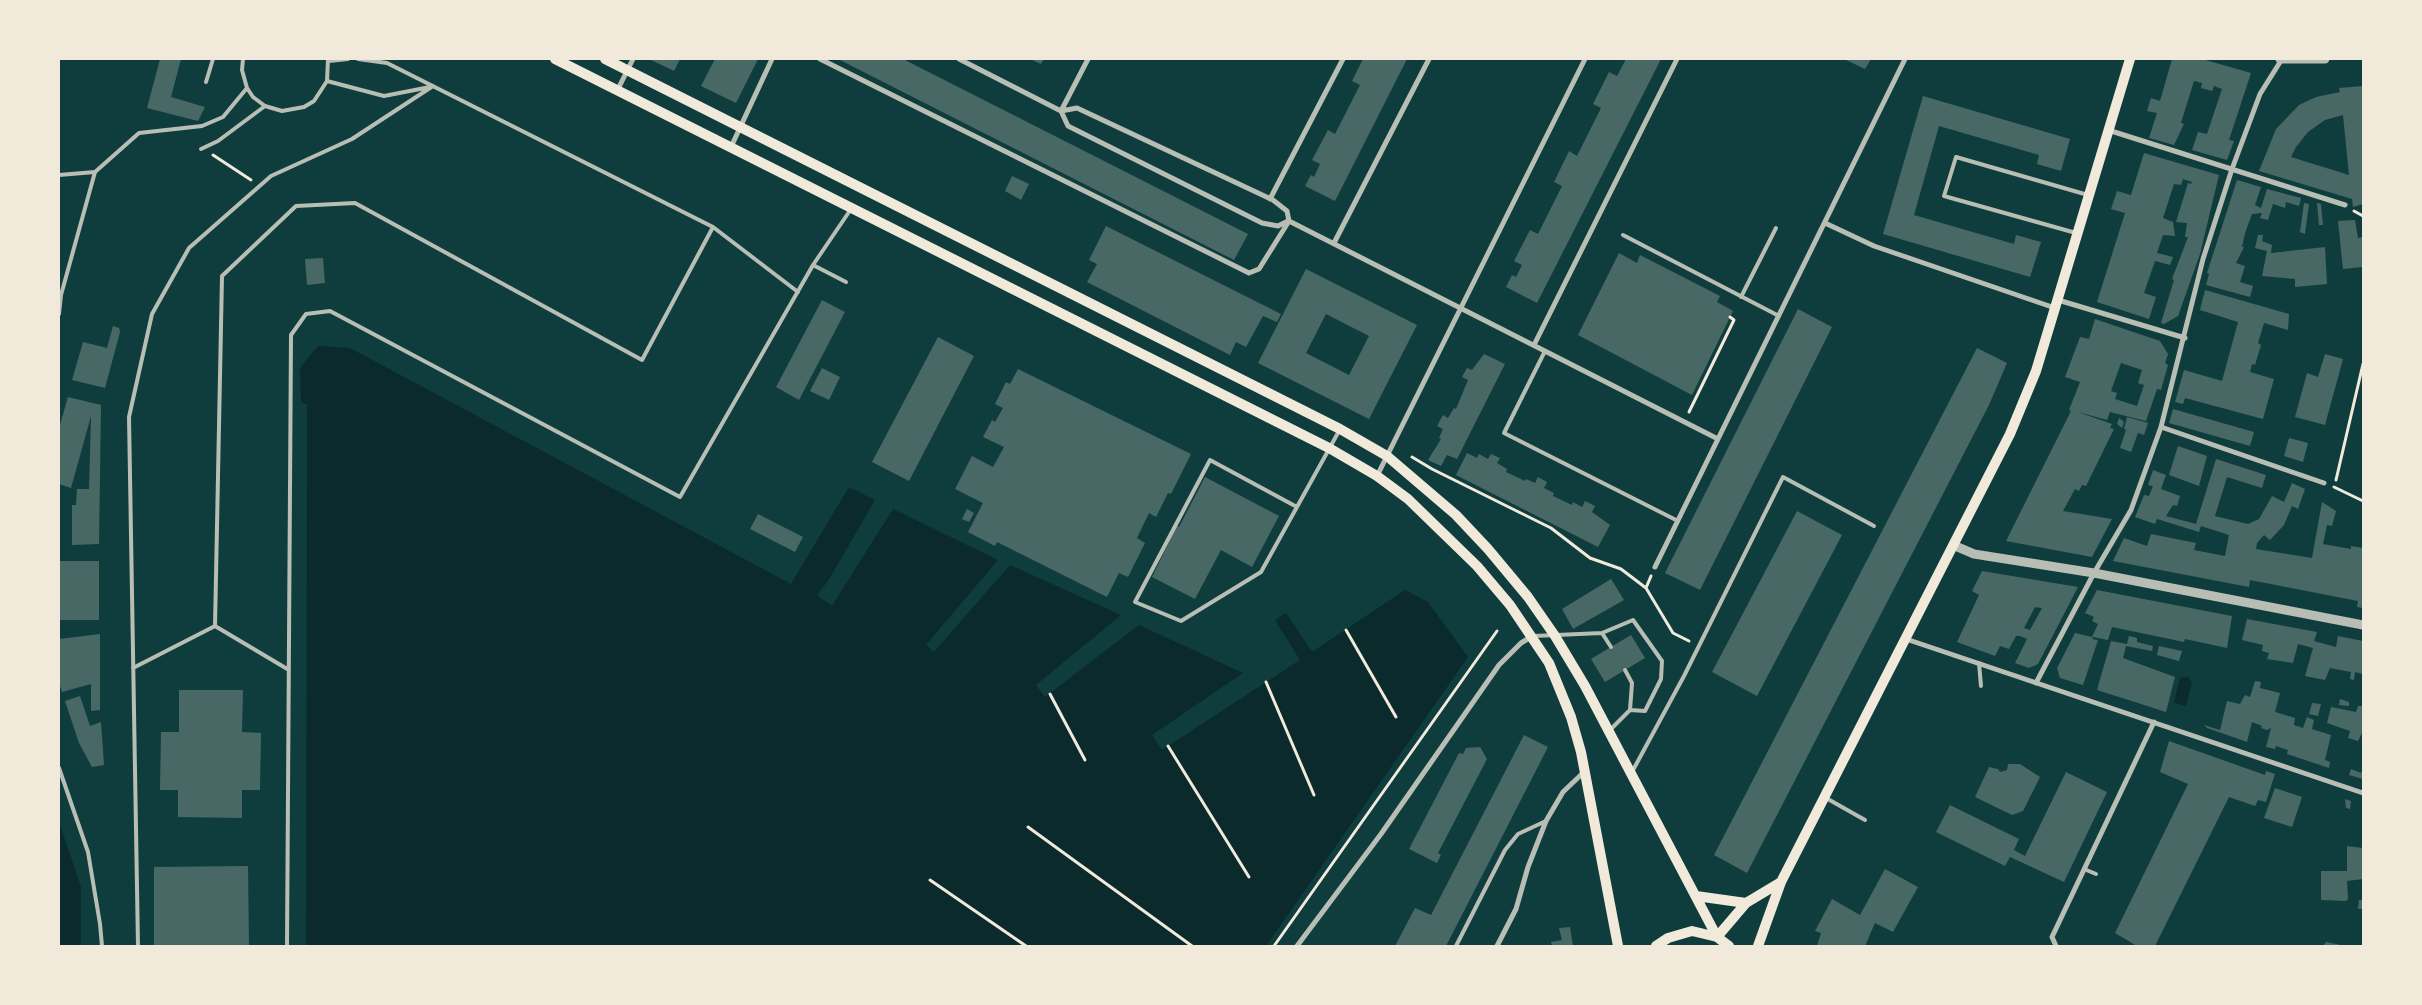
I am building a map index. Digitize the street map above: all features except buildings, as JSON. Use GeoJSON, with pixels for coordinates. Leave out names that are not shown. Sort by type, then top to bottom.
{"type":"FeatureCollection","features":[{"type":"Feature","properties":{"kind":"main road"},"geometry":{"type":"LineString","coordinates":[[555,59],[1329,448],[1408,498],[1477,566],[1510,605],[1549,663],[1571,717],[1585,770],[1618,946]]}},
{"type":"Feature","properties":{"kind":"main road"},"geometry":{"type":"LineString","coordinates":[[605,59],[1340,429],[1387,456],[1456,515],[1488,549],[1528,597],[1555,636],[1609,732],[1717,937]]}},
{"type":"Feature","properties":{"kind":"main road"},"geometry":{"type":"LineString","coordinates":[[1758,946],[1781,882],[2010,434],[2036,371],[2130,59]]}},
{"type":"Feature","properties":{"kind":"main road"},"geometry":{"type":"LineString","coordinates":[[1717,937],[1746,903],[1781,882]]}},
{"type":"Feature","properties":{"kind":"main road"},"geometry":{"type":"LineString","coordinates":[[1696,896],[1746,903]]}},
{"type":"Feature","properties":{"kind":"main road"},"geometry":{"type":"LineString","coordinates":[[1656,946],[1668,938],[1692,931],[1717,937],[1729,946]]}},
{"type":"Feature","properties":{"kind":"street"},"geometry":{"type":"LineString","coordinates":[[618,89],[632,59]]}},
{"type":"Feature","properties":{"kind":"street"},"geometry":{"type":"LineString","coordinates":[[731,148],[772,59]]}},
{"type":"Feature","properties":{"kind":"street"},"geometry":{"type":"LineString","coordinates":[[820,59],[1249,273],[1259,269],[1289,221],[1287,212],[1282,205],[1270,199],[1077,108],[1061,110],[959,59]]}},
{"type":"Feature","properties":{"kind":"street"},"geometry":{"type":"LineString","coordinates":[[1061,110],[1088,59]]}},
{"type":"Feature","properties":{"kind":"street"},"geometry":{"type":"LineString","coordinates":[[1270,199],[1343,59]]}},
{"type":"Feature","properties":{"kind":"street"},"geometry":{"type":"LineString","coordinates":[[1334,242],[1429,59]]}},
{"type":"Feature","properties":{"kind":"street"},"geometry":{"type":"LineString","coordinates":[[1376,476],[1585,59]]}},
{"type":"Feature","properties":{"kind":"street"},"geometry":{"type":"LineString","coordinates":[[1534,345],[1677,59]]}},
{"type":"Feature","properties":{"kind":"street"},"geometry":{"type":"LineString","coordinates":[[1655,568],[1904,59]]}},
{"type":"Feature","properties":{"kind":"street"},"geometry":{"type":"LineString","coordinates":[[2036,683],[2094,572],[2131,510],[2161,427],[2185,338],[2203,259],[2232,168],[2260,94],[2281,59],[2325,59]]}},
{"type":"Feature","properties":{"kind":"street"},"geometry":{"type":"LineString","coordinates":[[1061,110],[1068,126],[1262,223],[1278,226],[1289,221],[1334,242],[1718,439]]}},
{"type":"Feature","properties":{"kind":"street"},"geometry":{"type":"LineString","coordinates":[[2108,130],[2345,205]]}},
{"type":"Feature","properties":{"kind":"street"},"geometry":{"type":"LineString","coordinates":[[1825,223],[1874,246],[2056,304],[2185,338]]}},
{"type":"Feature","properties":{"kind":"street"},"geometry":{"type":"LineString","coordinates":[[2161,427],[2324,483]]}},
{"type":"Feature","properties":{"kind":"street"},"geometry":{"type":"LineString","coordinates":[[1953,545],[1974,554],[2094,572],[2363,625]]}},
{"type":"Feature","properties":{"kind":"street"},"geometry":{"type":"LineString","coordinates":[[1297,946],[1381,834],[1499,664],[1521,643],[1532,636]]}},
{"type":"Feature","properties":{"kind":"street"},"geometry":{"type":"LineString","coordinates":[[1906,639],[2363,793]]}},
{"type":"Feature","properties":{"kind":"street"},"geometry":{"type":"LineString","coordinates":[[2056,946],[2052,937],[2154,722]]}},
{"type":"Feature","properties":{"kind":"street"},"geometry":{"type":"LineString","coordinates":[[1497,946],[1516,909],[1528,867],[1546,821],[1563,792],[1585,770]]}},
{"type":"Feature","properties":{"kind":"lane"},"geometry":{"type":"LineString","coordinates":[[206,82],[213,59]]}},
{"type":"Feature","properties":{"kind":"lane"},"geometry":{"type":"LineString","coordinates":[[243,59],[242,70],[247,88],[253,97],[265,106],[282,111],[304,107],[314,101],[327,81],[328,60],[348,59]]}},
{"type":"Feature","properties":{"kind":"lane"},"geometry":{"type":"LineString","coordinates":[[358,59],[387,63],[713,227],[798,292]]}},
{"type":"Feature","properties":{"kind":"lane"},"geometry":{"type":"LineString","coordinates":[[327,81],[384,96],[433,86]]}},
{"type":"Feature","properties":{"kind":"lane"},"geometry":{"type":"LineString","coordinates":[[138,946],[129,417],[152,314],[189,248],[271,176],[352,139],[433,86]]}},
{"type":"Feature","properties":{"kind":"lane"},"geometry":{"type":"LineString","coordinates":[[59,314],[62,295],[95,172],[139,133],[202,126],[223,117],[247,88]]}},
{"type":"Feature","properties":{"kind":"lane"},"geometry":{"type":"LineString","coordinates":[[201,149],[218,140],[265,106]]}},
{"type":"Feature","properties":{"kind":"lane"},"geometry":{"type":"LineString","coordinates":[[2077,233],[1944,196],[1956,157],[2088,195]]}},
{"type":"Feature","properties":{"kind":"lane"},"geometry":{"type":"LineString","coordinates":[[59,175],[95,172]]}},
{"type":"Feature","properties":{"kind":"lane"},"geometry":{"type":"LineString","coordinates":[[215,626],[222,276],[296,206],[355,203],[642,360],[713,227]]}},
{"type":"Feature","properties":{"kind":"lane"},"geometry":{"type":"LineString","coordinates":[[287,946],[291,335],[306,314],[330,311],[680,496],[814,264],[851,209]]}},
{"type":"Feature","properties":{"kind":"lane"},"geometry":{"type":"LineString","coordinates":[[1741,297],[1776,228]]}},
{"type":"Feature","properties":{"kind":"lane"},"geometry":{"type":"LineString","coordinates":[[1622,235],[1779,316]]}},
{"type":"Feature","properties":{"kind":"lane"},"geometry":{"type":"LineString","coordinates":[[814,264],[846,282]]}},
{"type":"Feature","properties":{"kind":"lane"},"geometry":{"type":"LineString","coordinates":[[1546,351],[1504,433],[1678,521]]}},
{"type":"Feature","properties":{"kind":"lane"},"geometry":{"type":"LineString","coordinates":[[1297,507],[1210,460],[1135,602],[1181,621],[1261,572],[1297,507],[1329,448],[1340,429]]}},
{"type":"Feature","properties":{"kind":"lane"},"geometry":{"type":"LineString","coordinates":[[1631,774],[1699,646],[1783,477],[1874,526]]}},
{"type":"Feature","properties":{"kind":"lane"},"geometry":{"type":"LineString","coordinates":[[1532,636],[1602,633],[1633,620],[1662,660],[1661,679],[1645,711],[1630,710]]}},
{"type":"Feature","properties":{"kind":"lane"},"geometry":{"type":"LineString","coordinates":[[133,668],[215,626]]}},
{"type":"Feature","properties":{"kind":"lane"},"geometry":{"type":"LineString","coordinates":[[215,626],[289,670]]}},
{"type":"Feature","properties":{"kind":"lane"},"geometry":{"type":"LineString","coordinates":[[1602,633],[1611,647]]}},
{"type":"Feature","properties":{"kind":"lane"},"geometry":{"type":"LineString","coordinates":[[1979,664],[1980,686]]}},
{"type":"Feature","properties":{"kind":"lane"},"geometry":{"type":"LineString","coordinates":[[1609,732],[1630,710],[1632,683],[1625,670]]}},
{"type":"Feature","properties":{"kind":"lane"},"geometry":{"type":"LineString","coordinates":[[59,768],[88,852],[102,946]]}},
{"type":"Feature","properties":{"kind":"lane"},"geometry":{"type":"LineString","coordinates":[[1824,797],[1865,820]]}},
{"type":"Feature","properties":{"kind":"lane"},"geometry":{"type":"LineString","coordinates":[[1456,946],[1505,850],[1518,834],[1546,821]]}},
{"type":"Feature","properties":{"kind":"lane"},"geometry":{"type":"LineString","coordinates":[[2084,869],[2096,874]]}},
{"type":"Feature","properties":{"kind":"path"},"geometry":{"type":"LineString","coordinates":[[201,149],[260,186]]}},
{"type":"Feature","properties":{"kind":"path"},"geometry":{"type":"LineString","coordinates":[[1684,421],[1734,320],[1730,318]]}},
{"type":"Feature","properties":{"kind":"path"},"geometry":{"type":"LineString","coordinates":[[2334,488],[2363,364]]}},
{"type":"Feature","properties":{"kind":"path"},"geometry":{"type":"LineString","coordinates":[[1392,444],[1432,469],[1551,528],[1590,558],[1621,569],[1646,588],[1672,633],[1699,646]]}},
{"type":"Feature","properties":{"kind":"path"},"geometry":{"type":"LineString","coordinates":[[2324,483],[2363,501]]}},
{"type":"Feature","properties":{"kind":"path"},"geometry":{"type":"LineString","coordinates":[[1646,588],[1655,568]]}},
{"type":"Feature","properties":{"kind":"path"},"geometry":{"type":"LineString","coordinates":[[1346,630],[1396,717]]}},
{"type":"Feature","properties":{"kind":"path"},"geometry":{"type":"LineString","coordinates":[[1274,946],[1497,631]]}},
{"type":"Feature","properties":{"kind":"path"},"geometry":{"type":"LineString","coordinates":[[1266,682],[1314,795]]}},
{"type":"Feature","properties":{"kind":"path"},"geometry":{"type":"LineString","coordinates":[[1050,694],[1085,760]]}},
{"type":"Feature","properties":{"kind":"path"},"geometry":{"type":"LineString","coordinates":[[1168,746],[1249,876]]}},
{"type":"Feature","properties":{"kind":"path"},"geometry":{"type":"LineString","coordinates":[[1028,827],[1192,946]]}},
{"type":"Feature","properties":{"kind":"path"},"geometry":{"type":"LineString","coordinates":[[930,880],[1026,946]]}},
{"type":"Feature","properties":{"kind":"water"},"geometry":{"type":"Polygon","coordinates":[[[318,346],[350,348],[791,584],[849,487],[875,500],[828,581],[817,595],[832,606],[893,509],[998,560],[926,645],[934,652],[1010,565],[1121,615],[1036,685],[1045,697],[1139,625],[1243,673],[1152,735],[1162,750],[1300,660],[1275,620],[1286,613],[1312,652],[1405,590],[1428,602],[1468,657],[1266,946],[306,946],[307,404],[301,403],[300,368],[318,346]]]}},
{"type":"Feature","properties":{"kind":"water"},"geometry":{"type":"Polygon","coordinates":[[[2188,677],[2192,682],[2186,706],[2174,703],[2180,678],[2188,677]]]}},
{"type":"Feature","properties":{"kind":"water"},"geometry":{"type":"Polygon","coordinates":[[[59,822],[81,887],[81,946],[59,946],[59,822]]]}}]}
